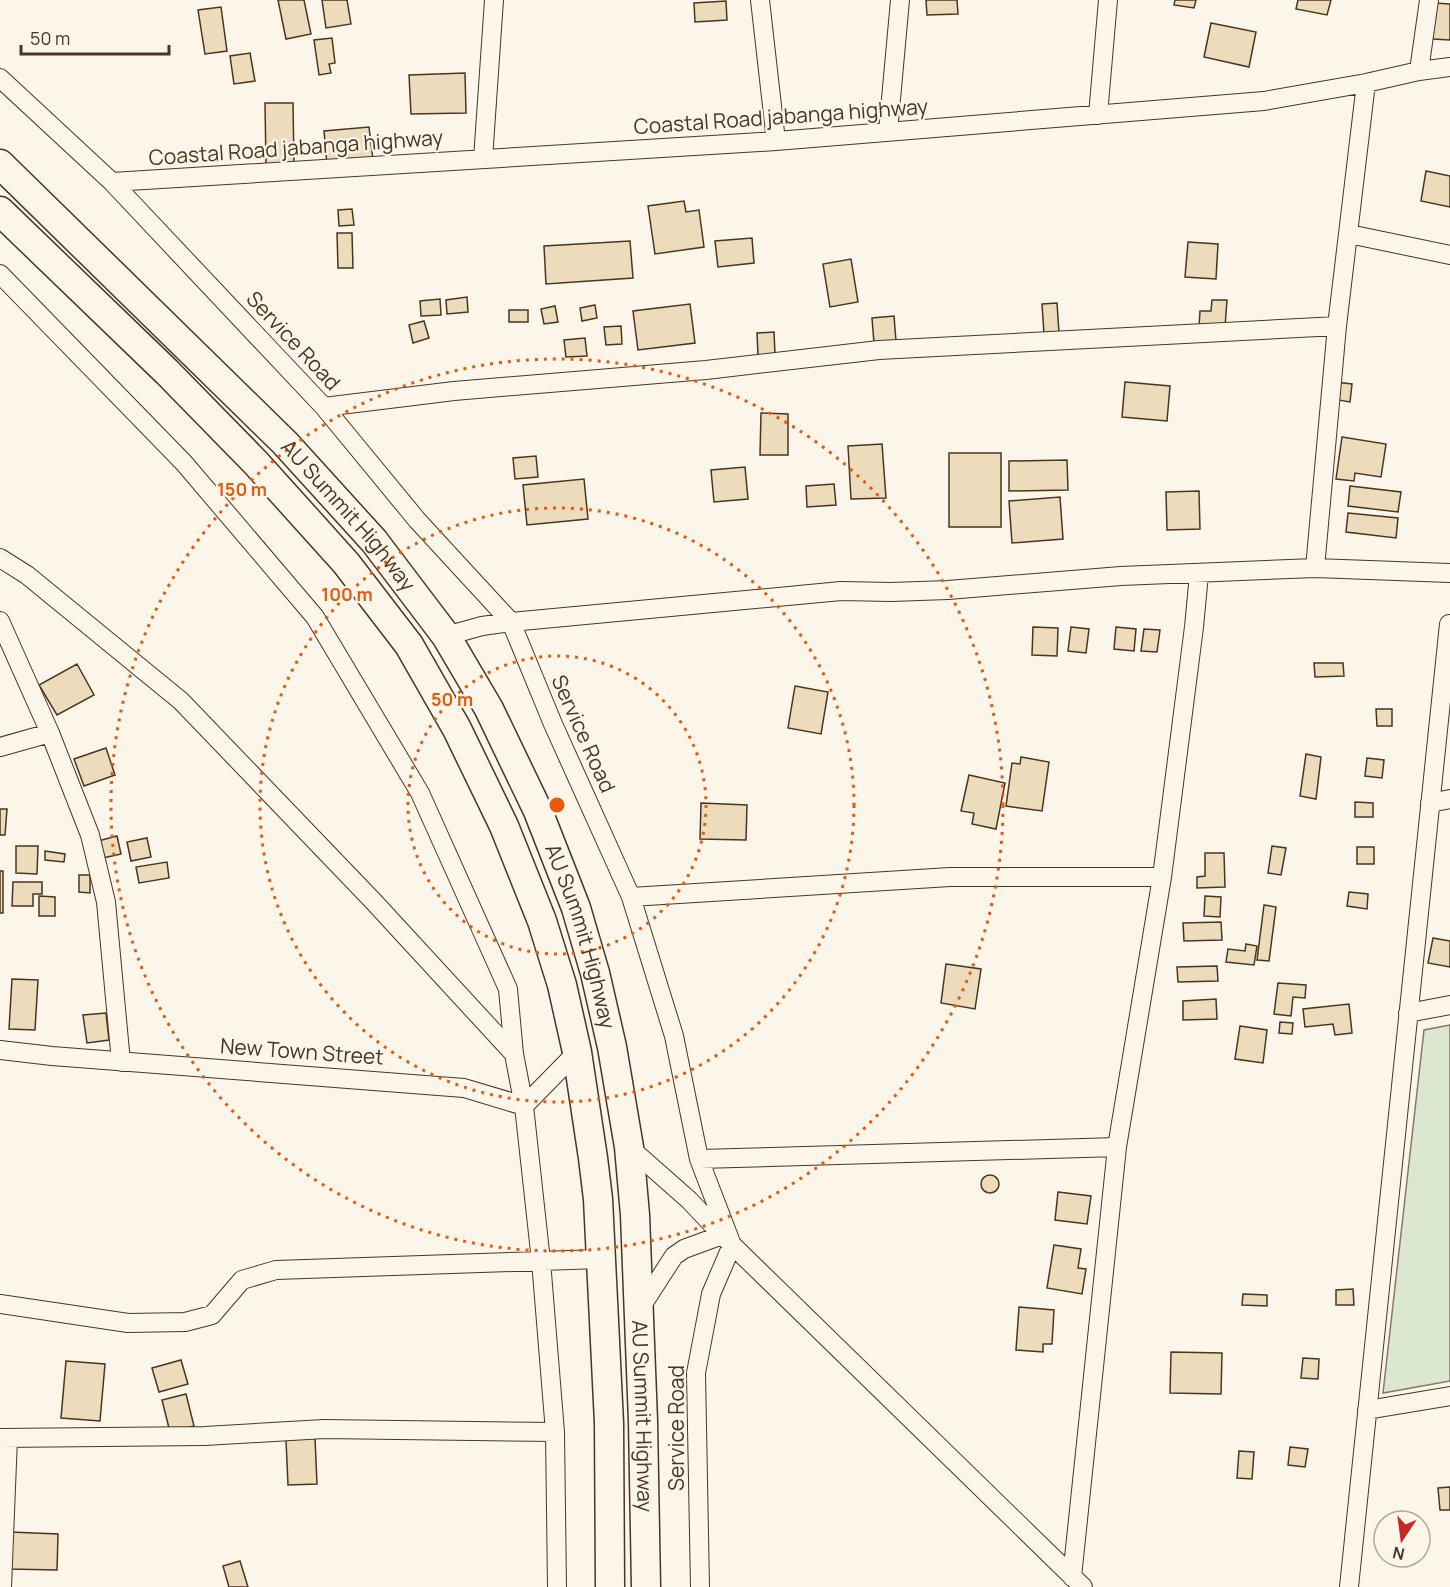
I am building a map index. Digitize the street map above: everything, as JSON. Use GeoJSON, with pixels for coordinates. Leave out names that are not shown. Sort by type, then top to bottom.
{"type":"FeatureCollection","features":[{"type":"Feature","properties":{"kind":"main road","name":"AU Summit Highway"},"geometry":{"type":"LineString","coordinates":[[0,164],[285,443],[374,541],[446,636],[489,709],[538,811],[576,908],[595,973],[612,1047],[629,1147],[636,1215],[645,1587]]}},
{"type":"Feature","properties":{"kind":"main road","name":"AU Summit Highway"},"geometry":{"type":"LineString","coordinates":[[0,211],[167,372],[256,463],[346,563],[409,645],[458,729],[504,826],[542,921],[562,985],[577,1052],[598,1199],[609,1423],[610,1587]]}},
{"type":"Feature","properties":{"kind":"street"},"geometry":{"type":"LineString","coordinates":[[483,159],[494,0]]}},
{"type":"Feature","properties":{"kind":"street"},"geometry":{"type":"LineString","coordinates":[[760,0],[776,141]]}},
{"type":"Feature","properties":{"kind":"street"},"geometry":{"type":"LineString","coordinates":[[888,132],[900,0]]}},
{"type":"Feature","properties":{"kind":"street"},"geometry":{"type":"LineString","coordinates":[[1098,115],[1108,0]]}},
{"type":"Feature","properties":{"kind":"street"},"geometry":{"type":"LineString","coordinates":[[1419,70],[1429,0]]}},
{"type":"Feature","properties":{"kind":"street","name":"Coastal Road jabanga highway"},"geometry":{"type":"LineString","coordinates":[[112,182],[776,141],[1264,101],[1366,83],[1419,70],[1450,66]]}},
{"type":"Feature","properties":{"kind":"street","name":"Service Road"},"geometry":{"type":"LineString","coordinates":[[0,78],[112,182],[324,407],[417,520],[511,622],[553,724],[631,897],[674,1036],[699,1158],[727,1240],[711,1294],[696,1373],[700,1587]]}},
{"type":"Feature","properties":{"kind":"street"},"geometry":{"type":"LineString","coordinates":[[1315,568],[1337,326],[1366,83]]}},
{"type":"Feature","properties":{"kind":"street"},"geometry":{"type":"LineString","coordinates":[[1349,234],[1450,255]]}},
{"type":"Feature","properties":{"kind":"street"},"geometry":{"type":"LineString","coordinates":[[0,274],[184,463],[315,617],[420,793],[508,988],[514,1054],[524,1106],[541,1261],[555,1432],[558,1587]]}},
{"type":"Feature","properties":{"kind":"street"},"geometry":{"type":"LineString","coordinates":[[324,407],[454,392],[706,370],[879,350],[1337,326]]}},
{"type":"Feature","properties":{"kind":"street"},"geometry":{"type":"LineString","coordinates":[[0,558],[27,575],[181,701],[374,902],[514,1054]]}},
{"type":"Feature","properties":{"kind":"street"},"geometry":{"type":"LineString","coordinates":[[446,636],[482,626],[511,622],[841,591],[948,590],[1121,576],[1315,568],[1450,573]]}},
{"type":"Feature","properties":{"kind":"street"},"geometry":{"type":"LineString","coordinates":[[1077,1582],[1117,1147],[1162,877],[1194,627],[1198,574]]}},
{"type":"Feature","properties":{"kind":"street"},"geometry":{"type":"LineString","coordinates":[[0,621],[50,733],[90,835],[106,902],[121,1062]]}},
{"type":"Feature","properties":{"kind":"street"},"geometry":{"type":"LineString","coordinates":[[1349,1587],[1449,624]]}},
{"type":"Feature","properties":{"kind":"street"},"geometry":{"type":"LineString","coordinates":[[0,747],[50,733]]}},
{"type":"Feature","properties":{"kind":"street"},"geometry":{"type":"LineString","coordinates":[[1430,803],[1450,799]]}},
{"type":"Feature","properties":{"kind":"street"},"geometry":{"type":"LineString","coordinates":[[631,897],[950,877],[1162,877]]}},
{"type":"Feature","properties":{"kind":"street"},"geometry":{"type":"LineString","coordinates":[[1408,1013],[1450,1005]]}},
{"type":"Feature","properties":{"kind":"street","name":"New Town Street"},"geometry":{"type":"LineString","coordinates":[[0,1050],[121,1062],[464,1088],[524,1106]]}},
{"type":"Feature","properties":{"kind":"street"},"geometry":{"type":"LineString","coordinates":[[524,1106],[577,1052]]}},
{"type":"Feature","properties":{"kind":"street"},"geometry":{"type":"LineString","coordinates":[[629,1147],[689,1200],[727,1240],[1077,1582]]}},
{"type":"Feature","properties":{"kind":"street"},"geometry":{"type":"LineString","coordinates":[[699,1158],[1117,1147]]}},
{"type":"Feature","properties":{"kind":"street"},"geometry":{"type":"LineString","coordinates":[[639,1311],[674,1256],[684,1249],[727,1240]]}},
{"type":"Feature","properties":{"kind":"street"},"geometry":{"type":"LineString","coordinates":[[0,1304],[128,1323],[185,1322],[212,1315],[242,1280],[276,1270],[600,1259]]}},
{"type":"Feature","properties":{"kind":"street"},"geometry":{"type":"LineString","coordinates":[[1368,1410],[1450,1396]]}},
{"type":"Feature","properties":{"kind":"street"},"geometry":{"type":"LineString","coordinates":[[2,1587],[4,1438],[205,1436],[324,1429],[555,1432]]}},
{"type":"Feature","properties":{"kind":"green space"},"geometry":{"type":"Polygon","coordinates":[[[1450,1025],[1450,1381],[1383,1393],[1424,1030],[1450,1025]]]}},
{"type":"Feature","properties":{"kind":"building"},"geometry":{"type":"Polygon","coordinates":[[[278,0],[304,0],[311,34],[286,39],[278,0]]]}},
{"type":"Feature","properties":{"kind":"building"},"geometry":{"type":"Polygon","coordinates":[[[322,0],[347,0],[351,24],[326,28],[322,0]]]}},
{"type":"Feature","properties":{"kind":"building"},"geometry":{"type":"Polygon","coordinates":[[[926,0],[957,0],[958,14],[927,15],[926,0]]]}},
{"type":"Feature","properties":{"kind":"building"},"geometry":{"type":"Polygon","coordinates":[[[1175,0],[1196,0],[1194,8],[1174,5],[1175,0]]]}},
{"type":"Feature","properties":{"kind":"building"},"geometry":{"type":"Polygon","coordinates":[[[1298,0],[1331,0],[1327,15],[1296,9],[1298,0]]]}},
{"type":"Feature","properties":{"kind":"building"},"geometry":{"type":"Polygon","coordinates":[[[726,1],[727,20],[695,22],[694,3],[726,1]]]}},
{"type":"Feature","properties":{"kind":"building"},"geometry":{"type":"Polygon","coordinates":[[[1434,3],[1450,4],[1450,40],[1433,39],[1434,3]]]}},
{"type":"Feature","properties":{"kind":"building"},"geometry":{"type":"Polygon","coordinates":[[[221,7],[227,51],[205,54],[198,10],[221,7]]]}},
{"type":"Feature","properties":{"kind":"building"},"geometry":{"type":"Polygon","coordinates":[[[1211,23],[1256,32],[1249,67],[1204,57],[1211,23]]]}},
{"type":"Feature","properties":{"kind":"building"},"geometry":{"type":"Polygon","coordinates":[[[332,38],[335,63],[329,64],[331,73],[319,75],[314,40],[332,38]]]}},
{"type":"Feature","properties":{"kind":"building"},"geometry":{"type":"Polygon","coordinates":[[[250,53],[255,81],[234,84],[230,56],[250,53]]]}},
{"type":"Feature","properties":{"kind":"building"},"geometry":{"type":"Polygon","coordinates":[[[465,73],[466,113],[411,114],[409,75],[465,73]]]}},
{"type":"Feature","properties":{"kind":"building"},"geometry":{"type":"Polygon","coordinates":[[[265,103],[293,103],[294,165],[266,165],[265,103]]]}},
{"type":"Feature","properties":{"kind":"building"},"geometry":{"type":"Polygon","coordinates":[[[369,127],[373,160],[327,165],[324,131],[369,127]]]}},
{"type":"Feature","properties":{"kind":"building"},"geometry":{"type":"Polygon","coordinates":[[[1426,171],[1450,176],[1450,207],[1421,201],[1426,171]]]}},
{"type":"Feature","properties":{"kind":"building"},"geometry":{"type":"Polygon","coordinates":[[[684,201],[686,212],[699,210],[704,247],[655,254],[648,206],[684,201]]]}},
{"type":"Feature","properties":{"kind":"building"},"geometry":{"type":"Polygon","coordinates":[[[352,209],[354,225],[339,226],[338,210],[352,209]]]}},
{"type":"Feature","properties":{"kind":"building"},"geometry":{"type":"Polygon","coordinates":[[[337,233],[352,233],[353,268],[338,268],[337,233]]]}},
{"type":"Feature","properties":{"kind":"building"},"geometry":{"type":"Polygon","coordinates":[[[752,238],[754,263],[718,267],[715,241],[752,238]]]}},
{"type":"Feature","properties":{"kind":"building"},"geometry":{"type":"Polygon","coordinates":[[[630,241],[633,278],[546,284],[544,246],[630,241]]]}},
{"type":"Feature","properties":{"kind":"building"},"geometry":{"type":"Polygon","coordinates":[[[1188,242],[1218,244],[1216,279],[1185,277],[1188,242]]]}},
{"type":"Feature","properties":{"kind":"building"},"geometry":{"type":"Polygon","coordinates":[[[851,259],[858,302],[830,307],[823,264],[851,259]]]}},
{"type":"Feature","properties":{"kind":"building"},"geometry":{"type":"Polygon","coordinates":[[[467,297],[468,312],[447,314],[446,300],[467,297]]]}},
{"type":"Feature","properties":{"kind":"building"},"geometry":{"type":"Polygon","coordinates":[[[440,299],[441,315],[421,316],[420,301],[440,299]]]}},
{"type":"Feature","properties":{"kind":"building"},"geometry":{"type":"Polygon","coordinates":[[[1212,300],[1227,300],[1225,327],[1199,327],[1200,311],[1211,311],[1212,300]]]}},
{"type":"Feature","properties":{"kind":"building"},"geometry":{"type":"Polygon","coordinates":[[[1057,303],[1059,333],[1044,334],[1042,304],[1057,303]]]}},
{"type":"Feature","properties":{"kind":"building"},"geometry":{"type":"Polygon","coordinates":[[[690,304],[695,343],[638,350],[633,311],[690,304]]]}},
{"type":"Feature","properties":{"kind":"building"},"geometry":{"type":"Polygon","coordinates":[[[595,305],[597,318],[582,321],[580,308],[595,305]]]}},
{"type":"Feature","properties":{"kind":"building"},"geometry":{"type":"Polygon","coordinates":[[[555,306],[558,322],[544,324],[541,309],[555,306]]]}},
{"type":"Feature","properties":{"kind":"building"},"geometry":{"type":"Polygon","coordinates":[[[509,310],[528,310],[528,322],[509,322],[509,310]]]}},
{"type":"Feature","properties":{"kind":"building"},"geometry":{"type":"Polygon","coordinates":[[[894,316],[896,341],[874,343],[872,318],[894,316]]]}},
{"type":"Feature","properties":{"kind":"building"},"geometry":{"type":"Polygon","coordinates":[[[424,321],[429,338],[413,343],[409,325],[424,321]]]}},
{"type":"Feature","properties":{"kind":"building"},"geometry":{"type":"Polygon","coordinates":[[[621,326],[622,344],[606,345],[604,327],[621,326]]]}},
{"type":"Feature","properties":{"kind":"building"},"geometry":{"type":"Polygon","coordinates":[[[774,332],[775,354],[758,355],[757,333],[774,332]]]}},
{"type":"Feature","properties":{"kind":"building"},"geometry":{"type":"Polygon","coordinates":[[[585,338],[587,356],[566,357],[564,340],[585,338]]]}},
{"type":"Feature","properties":{"kind":"building"},"geometry":{"type":"Polygon","coordinates":[[[1125,382],[1170,386],[1167,421],[1122,417],[1125,382]]]}},
{"type":"Feature","properties":{"kind":"building"},"geometry":{"type":"Polygon","coordinates":[[[1335,382],[1352,384],[1350,402],[1332,399],[1335,382]]]}},
{"type":"Feature","properties":{"kind":"building"},"geometry":{"type":"Polygon","coordinates":[[[761,413],[788,414],[788,455],[760,455],[761,413]]]}},
{"type":"Feature","properties":{"kind":"building"},"geometry":{"type":"Polygon","coordinates":[[[1342,437],[1386,444],[1381,477],[1355,473],[1354,481],[1336,479],[1342,437]]]}},
{"type":"Feature","properties":{"kind":"building"},"geometry":{"type":"Polygon","coordinates":[[[882,444],[886,498],[851,499],[848,446],[882,444]]]}},
{"type":"Feature","properties":{"kind":"building"},"geometry":{"type":"Polygon","coordinates":[[[949,453],[1001,453],[1001,527],[949,527],[949,453]]]}},
{"type":"Feature","properties":{"kind":"building"},"geometry":{"type":"Polygon","coordinates":[[[536,456],[538,477],[515,479],[513,458],[536,456]]]}},
{"type":"Feature","properties":{"kind":"building"},"geometry":{"type":"Polygon","coordinates":[[[1067,460],[1068,490],[1009,491],[1009,461],[1067,460]]]}},
{"type":"Feature","properties":{"kind":"building"},"geometry":{"type":"Polygon","coordinates":[[[745,467],[748,499],[714,502],[711,470],[745,467]]]}},
{"type":"Feature","properties":{"kind":"building"},"geometry":{"type":"Polygon","coordinates":[[[584,479],[588,519],[527,525],[523,485],[584,479]]]}},
{"type":"Feature","properties":{"kind":"building"},"geometry":{"type":"Polygon","coordinates":[[[834,484],[836,505],[807,507],[806,486],[834,484]]]}},
{"type":"Feature","properties":{"kind":"building"},"geometry":{"type":"Polygon","coordinates":[[[1350,486],[1401,492],[1398,512],[1348,506],[1350,486]]]}},
{"type":"Feature","properties":{"kind":"building"},"geometry":{"type":"Polygon","coordinates":[[[1199,491],[1200,529],[1167,530],[1166,492],[1199,491]]]}},
{"type":"Feature","properties":{"kind":"building"},"geometry":{"type":"Polygon","coordinates":[[[1060,497],[1063,539],[1012,543],[1009,501],[1060,497]]]}},
{"type":"Feature","properties":{"kind":"building"},"geometry":{"type":"Polygon","coordinates":[[[1348,513],[1398,518],[1396,538],[1346,532],[1348,513]]]}},
{"type":"Feature","properties":{"kind":"building"},"geometry":{"type":"Polygon","coordinates":[[[1033,627],[1058,628],[1057,656],[1032,655],[1033,627]]]}},
{"type":"Feature","properties":{"kind":"building"},"geometry":{"type":"Polygon","coordinates":[[[1071,627],[1089,629],[1086,653],[1068,651],[1071,627]]]}},
{"type":"Feature","properties":{"kind":"building"},"geometry":{"type":"Polygon","coordinates":[[[1116,627],[1136,629],[1134,651],[1114,649],[1116,627]]]}},
{"type":"Feature","properties":{"kind":"building"},"geometry":{"type":"Polygon","coordinates":[[[1144,629],[1160,630],[1157,652],[1141,651],[1144,629]]]}},
{"type":"Feature","properties":{"kind":"building"},"geometry":{"type":"Polygon","coordinates":[[[1314,663],[1343,663],[1344,676],[1315,677],[1314,663]]]}},
{"type":"Feature","properties":{"kind":"building"},"geometry":{"type":"Polygon","coordinates":[[[77,664],[94,695],[57,715],[39,685],[77,664]]]}},
{"type":"Feature","properties":{"kind":"building"},"geometry":{"type":"Polygon","coordinates":[[[795,686],[828,692],[821,734],[788,728],[795,686]]]}},
{"type":"Feature","properties":{"kind":"building"},"geometry":{"type":"Polygon","coordinates":[[[1376,709],[1392,709],[1392,726],[1377,726],[1376,709]]]}},
{"type":"Feature","properties":{"kind":"building"},"geometry":{"type":"Polygon","coordinates":[[[106,748],[115,775],[84,786],[74,759],[106,748]]]}},
{"type":"Feature","properties":{"kind":"building"},"geometry":{"type":"Polygon","coordinates":[[[1306,754],[1321,757],[1316,799],[1300,796],[1306,754]]]}},
{"type":"Feature","properties":{"kind":"building"},"geometry":{"type":"Polygon","coordinates":[[[1021,757],[1049,762],[1042,811],[1006,806],[1012,763],[1020,764],[1021,757]]]}},
{"type":"Feature","properties":{"kind":"building"},"geometry":{"type":"Polygon","coordinates":[[[1367,758],[1384,760],[1382,778],[1365,776],[1367,758]]]}},
{"type":"Feature","properties":{"kind":"building"},"geometry":{"type":"Polygon","coordinates":[[[969,775],[1005,783],[996,829],[972,824],[974,813],[961,811],[969,775]]]}},
{"type":"Feature","properties":{"kind":"building"},"geometry":{"type":"Polygon","coordinates":[[[1355,802],[1373,803],[1373,817],[1355,817],[1355,802]]]}},
{"type":"Feature","properties":{"kind":"building"},"geometry":{"type":"Polygon","coordinates":[[[701,803],[747,805],[746,840],[700,839],[701,803]]]}},
{"type":"Feature","properties":{"kind":"building"},"geometry":{"type":"Polygon","coordinates":[[[0,809],[7,809],[5,835],[0,835],[0,809]]]}},
{"type":"Feature","properties":{"kind":"building"},"geometry":{"type":"Polygon","coordinates":[[[117,836],[121,854],[103,858],[98,841],[117,836]]]}},
{"type":"Feature","properties":{"kind":"building"},"geometry":{"type":"Polygon","coordinates":[[[147,838],[151,857],[131,861],[127,842],[147,838]]]}},
{"type":"Feature","properties":{"kind":"building"},"geometry":{"type":"Polygon","coordinates":[[[16,846],[38,846],[37,874],[16,873],[16,846]]]}},
{"type":"Feature","properties":{"kind":"building"},"geometry":{"type":"Polygon","coordinates":[[[1272,846],[1286,848],[1281,875],[1268,873],[1272,846]]]}},
{"type":"Feature","properties":{"kind":"building"},"geometry":{"type":"Polygon","coordinates":[[[1357,847],[1374,847],[1374,864],[1357,864],[1357,847]]]}},
{"type":"Feature","properties":{"kind":"building"},"geometry":{"type":"Polygon","coordinates":[[[45,851],[65,854],[64,862],[45,860],[45,851]]]}},
{"type":"Feature","properties":{"kind":"building"},"geometry":{"type":"Polygon","coordinates":[[[1205,853],[1224,853],[1225,887],[1197,888],[1197,877],[1205,876],[1205,853]]]}},
{"type":"Feature","properties":{"kind":"building"},"geometry":{"type":"Polygon","coordinates":[[[167,862],[169,878],[139,883],[136,867],[167,862]]]}},
{"type":"Feature","properties":{"kind":"building"},"geometry":{"type":"Polygon","coordinates":[[[0,871],[3,871],[3,913],[0,913],[0,871]]]}},
{"type":"Feature","properties":{"kind":"building"},"geometry":{"type":"Polygon","coordinates":[[[79,875],[90,875],[90,893],[79,892],[79,875]]]}},
{"type":"Feature","properties":{"kind":"building"},"geometry":{"type":"Polygon","coordinates":[[[13,882],[42,882],[42,894],[33,894],[33,906],[12,906],[13,882]]]}},
{"type":"Feature","properties":{"kind":"building"},"geometry":{"type":"Polygon","coordinates":[[[1349,892],[1368,894],[1367,909],[1347,906],[1349,892]]]}},
{"type":"Feature","properties":{"kind":"building"},"geometry":{"type":"Polygon","coordinates":[[[39,896],[55,897],[55,916],[39,916],[39,896]]]}},
{"type":"Feature","properties":{"kind":"building"},"geometry":{"type":"Polygon","coordinates":[[[1205,896],[1221,897],[1220,917],[1204,916],[1205,896]]]}},
{"type":"Feature","properties":{"kind":"building"},"geometry":{"type":"Polygon","coordinates":[[[1264,905],[1276,907],[1269,961],[1257,960],[1264,905]]]}},
{"type":"Feature","properties":{"kind":"building"},"geometry":{"type":"Polygon","coordinates":[[[1221,922],[1222,940],[1184,941],[1183,923],[1221,922]]]}},
{"type":"Feature","properties":{"kind":"building"},"geometry":{"type":"Polygon","coordinates":[[[1433,938],[1450,941],[1450,967],[1428,963],[1433,938]]]}},
{"type":"Feature","properties":{"kind":"building"},"geometry":{"type":"Polygon","coordinates":[[[1246,944],[1257,946],[1254,965],[1226,962],[1228,949],[1245,951],[1246,944]]]}},
{"type":"Feature","properties":{"kind":"building"},"geometry":{"type":"Polygon","coordinates":[[[946,964],[981,969],[975,1009],[941,1003],[946,964]]]}},
{"type":"Feature","properties":{"kind":"building"},"geometry":{"type":"Polygon","coordinates":[[[1217,966],[1218,981],[1178,982],[1177,967],[1217,966]]]}},
{"type":"Feature","properties":{"kind":"building"},"geometry":{"type":"Polygon","coordinates":[[[12,979],[38,980],[35,1030],[9,1029],[12,979]]]}},
{"type":"Feature","properties":{"kind":"building"},"geometry":{"type":"Polygon","coordinates":[[[1278,983],[1306,985],[1305,998],[1293,997],[1291,1016],[1274,1014],[1278,983]]]}},
{"type":"Feature","properties":{"kind":"building"},"geometry":{"type":"Polygon","coordinates":[[[1216,999],[1217,1019],[1183,1020],[1183,1001],[1216,999]]]}},
{"type":"Feature","properties":{"kind":"building"},"geometry":{"type":"Polygon","coordinates":[[[1349,1004],[1352,1033],[1335,1035],[1333,1024],[1305,1027],[1303,1009],[1349,1004]]]}},
{"type":"Feature","properties":{"kind":"building"},"geometry":{"type":"Polygon","coordinates":[[[106,1013],[109,1040],[87,1043],[83,1015],[106,1013]]]}},
{"type":"Feature","properties":{"kind":"building"},"geometry":{"type":"Polygon","coordinates":[[[1280,1022],[1293,1023],[1292,1034],[1279,1033],[1280,1022]]]}},
{"type":"Feature","properties":{"kind":"building"},"geometry":{"type":"Polygon","coordinates":[[[1240,1026],[1267,1030],[1263,1063],[1235,1059],[1240,1026]]]}},
{"type":"Feature","properties":{"kind":"building"},"geometry":{"type":"Polygon","coordinates":[[[990,1175],[996,1178],[999,1184],[996,1190],[990,1193],[984,1190],[981,1184],[984,1178],[990,1175]]]}},
{"type":"Feature","properties":{"kind":"building"},"geometry":{"type":"Polygon","coordinates":[[[1058,1192],[1091,1196],[1087,1224],[1055,1220],[1058,1192]]]}},
{"type":"Feature","properties":{"kind":"building"},"geometry":{"type":"Polygon","coordinates":[[[1054,1245],[1081,1249],[1078,1268],[1086,1269],[1082,1294],[1047,1288],[1054,1245]]]}},
{"type":"Feature","properties":{"kind":"building"},"geometry":{"type":"Polygon","coordinates":[[[1353,1289],[1354,1305],[1336,1305],[1336,1290],[1353,1289]]]}},
{"type":"Feature","properties":{"kind":"building"},"geometry":{"type":"Polygon","coordinates":[[[1243,1294],[1267,1295],[1267,1306],[1242,1305],[1243,1294]]]}},
{"type":"Feature","properties":{"kind":"building"},"geometry":{"type":"Polygon","coordinates":[[[1019,1307],[1054,1310],[1052,1344],[1043,1344],[1043,1352],[1016,1350],[1019,1307]]]}},
{"type":"Feature","properties":{"kind":"building"},"geometry":{"type":"Polygon","coordinates":[[[1171,1352],[1222,1353],[1221,1394],[1170,1393],[1171,1352]]]}},
{"type":"Feature","properties":{"kind":"building"},"geometry":{"type":"Polygon","coordinates":[[[1303,1358],[1319,1359],[1318,1379],[1301,1378],[1303,1358]]]}},
{"type":"Feature","properties":{"kind":"building"},"geometry":{"type":"Polygon","coordinates":[[[181,1360],[188,1384],[159,1392],[152,1368],[181,1360]]]}},
{"type":"Feature","properties":{"kind":"building"},"geometry":{"type":"Polygon","coordinates":[[[66,1361],[105,1364],[100,1421],[61,1418],[66,1361]]]}},
{"type":"Feature","properties":{"kind":"building"},"geometry":{"type":"Polygon","coordinates":[[[186,1394],[194,1426],[170,1432],[162,1400],[186,1394]]]}},
{"type":"Feature","properties":{"kind":"building"},"geometry":{"type":"Polygon","coordinates":[[[315,1438],[317,1484],[288,1485],[286,1440],[315,1438]]]}},
{"type":"Feature","properties":{"kind":"building"},"geometry":{"type":"Polygon","coordinates":[[[1290,1447],[1308,1449],[1305,1467],[1288,1465],[1290,1447]]]}},
{"type":"Feature","properties":{"kind":"building"},"geometry":{"type":"Polygon","coordinates":[[[1239,1451],[1254,1452],[1252,1479],[1237,1478],[1239,1451]]]}},
{"type":"Feature","properties":{"kind":"building"},"geometry":{"type":"Polygon","coordinates":[[[1450,1487],[1450,1510],[1440,1510],[1438,1488],[1450,1487]]]}},
{"type":"Feature","properties":{"kind":"building"},"geometry":{"type":"Polygon","coordinates":[[[10,1532],[58,1534],[57,1570],[9,1569],[10,1532]]]}},
{"type":"Feature","properties":{"kind":"building"},"geometry":{"type":"Polygon","coordinates":[[[240,1561],[248,1587],[229,1587],[223,1566],[240,1561]]]}}]}
